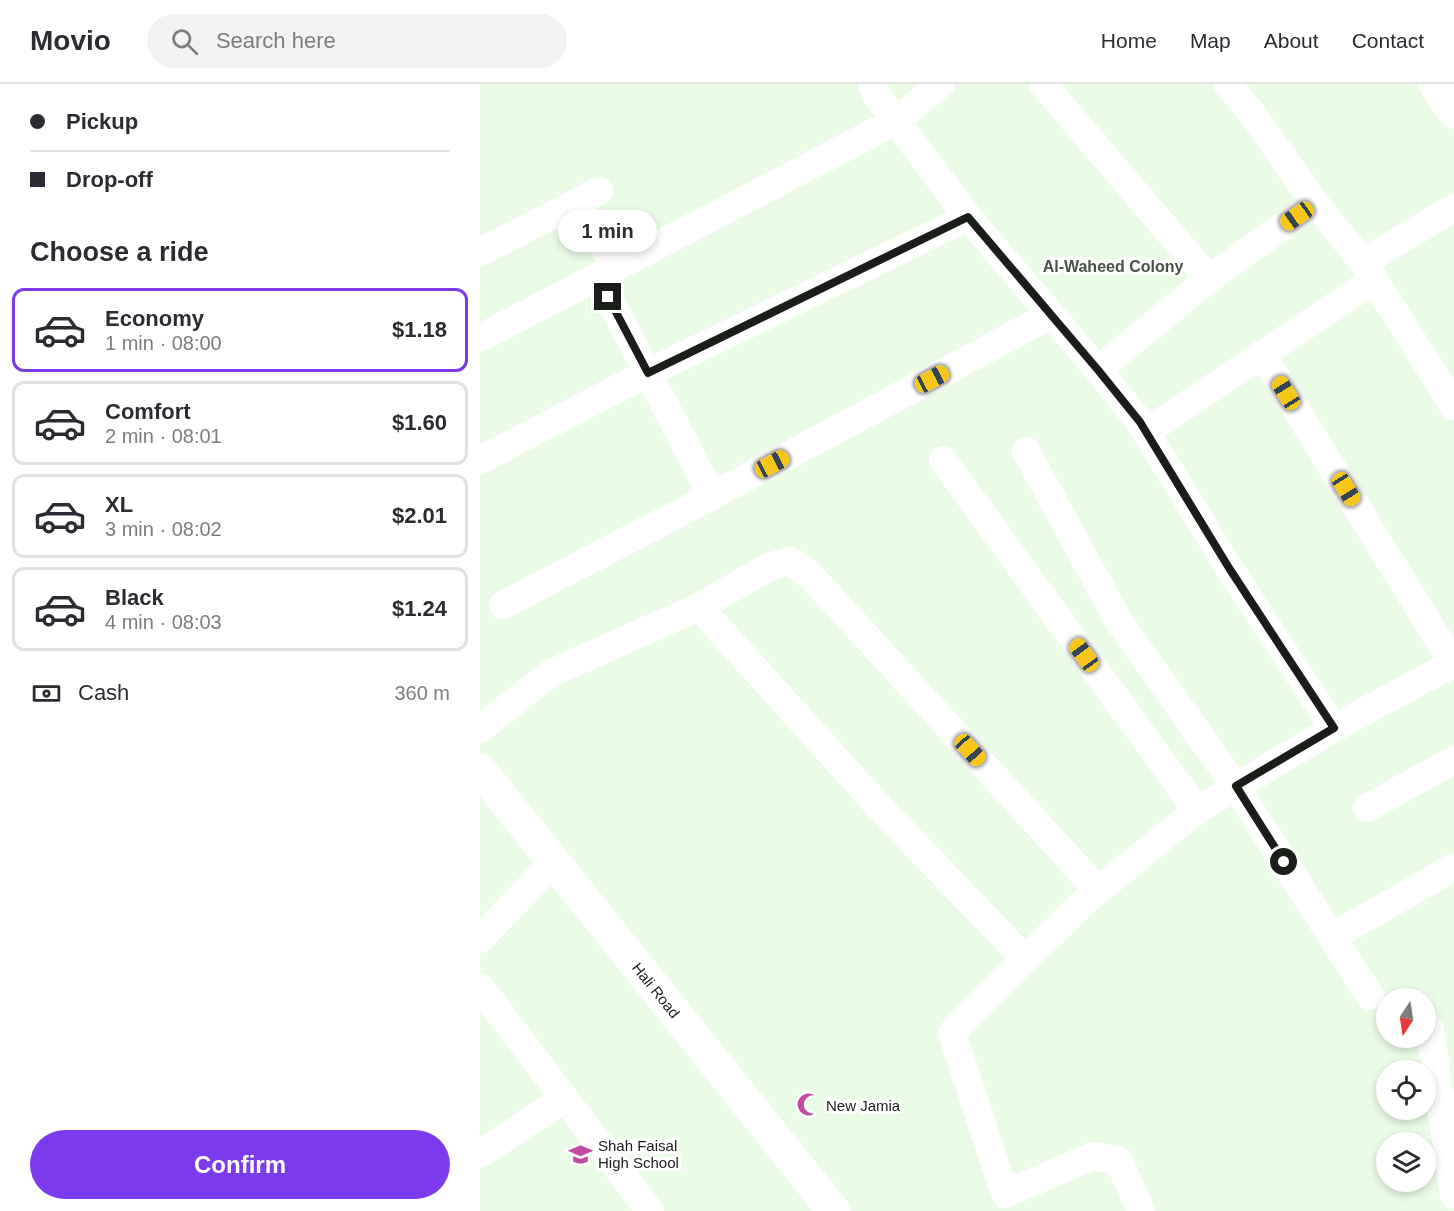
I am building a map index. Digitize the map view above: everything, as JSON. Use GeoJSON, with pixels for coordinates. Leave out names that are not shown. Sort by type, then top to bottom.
{"type":"FeatureCollection","features":[{"type":"Feature","properties":{"kind":"street"},"geometry":{"type":"LineString","coordinates":[[872,84],[875,93],[968,217],[1140,422],[1229,568],[1334,728]]}},
{"type":"Feature","properties":{"kind":"street"},"geometry":{"type":"LineString","coordinates":[[480,338],[896,121],[941,84]]}},
{"type":"Feature","properties":{"kind":"street"},"geometry":{"type":"LineString","coordinates":[[1043,84],[1209,279]]}},
{"type":"Feature","properties":{"kind":"street"},"geometry":{"type":"LineString","coordinates":[[1227,84],[1251,112],[1315,203],[1369,271],[1454,406]]}},
{"type":"Feature","properties":{"kind":"street"},"geometry":{"type":"LineString","coordinates":[[1435,84],[1454,112]]}},
{"type":"Feature","properties":{"kind":"street"},"geometry":{"type":"LineString","coordinates":[[480,252],[588,196],[607,273],[648,373],[712,496]]}},
{"type":"Feature","properties":{"kind":"street"},"geometry":{"type":"LineString","coordinates":[[1098,370],[1209,279],[1315,203]]}},
{"type":"Feature","properties":{"kind":"street"},"geometry":{"type":"LineString","coordinates":[[1146,432],[1262,354],[1454,208]]}},
{"type":"Feature","properties":{"kind":"street"},"geometry":{"type":"LineString","coordinates":[[480,460],[648,373],[968,217]]}},
{"type":"Feature","properties":{"kind":"street"},"geometry":{"type":"LineString","coordinates":[[503,605],[1052,315]]}},
{"type":"Feature","properties":{"kind":"street"},"geometry":{"type":"LineString","coordinates":[[1141,1211],[1119,1161],[1093,1156],[1005,1194],[952,1033],[1098,890],[1197,810],[1334,728],[1454,663],[1262,354]]}},
{"type":"Feature","properties":{"kind":"street"},"geometry":{"type":"LineString","coordinates":[[1026,451],[1118,620],[1236,786],[1370,996]]}},
{"type":"Feature","properties":{"kind":"street"},"geometry":{"type":"LineString","coordinates":[[943,460],[1197,810]]}},
{"type":"Feature","properties":{"kind":"street"},"geometry":{"type":"LineString","coordinates":[[480,729],[551,673],[699,607],[769,567],[790,561],[810,575],[1098,890]]}},
{"type":"Feature","properties":{"kind":"street"},"geometry":{"type":"LineString","coordinates":[[699,607],[884,812],[1025,959]]}},
{"type":"Feature","properties":{"kind":"street"},"geometry":{"type":"LineString","coordinates":[[1367,808],[1454,760]]}},
{"type":"Feature","properties":{"kind":"street","name":"Hali Road"},"geometry":{"type":"LineString","coordinates":[[480,770],[834,1211]]}},
{"type":"Feature","properties":{"kind":"street"},"geometry":{"type":"LineString","coordinates":[[480,939],[554,861]]}},
{"type":"Feature","properties":{"kind":"street"},"geometry":{"type":"LineString","coordinates":[[1332,937],[1454,867]]}},
{"type":"Feature","properties":{"kind":"street"},"geometry":{"type":"LineString","coordinates":[[480,987],[649,1211]]}},
{"type":"Feature","properties":{"kind":"street"},"geometry":{"type":"LineString","coordinates":[[1433,1048],[1454,1195]]}},
{"type":"Feature","properties":{"kind":"street"},"geometry":{"type":"LineString","coordinates":[[480,1154],[565,1098]]}},
{"type":"Feature","properties":{"kind":"place","name":"New Jamia"},"geometry":{"type":"Point","coordinates":[808,1105]}},
{"type":"Feature","properties":{"kind":"place","name":"Shah Faisal High School"},"geometry":{"type":"Point","coordinates":[580,1154]}},
{"type":"Feature","properties":{"kind":"district","name":"Al-Waheed Colony"},"geometry":{"type":"Point","coordinates":[1113,266]}},
{"type":"Feature","properties":{"kind":"route"},"geometry":{"type":"LineString","coordinates":[[608,297],[648,373],[968,217],[1140,422],[1229,568],[1334,728],[1236,786],[1284,862]]}}]}
